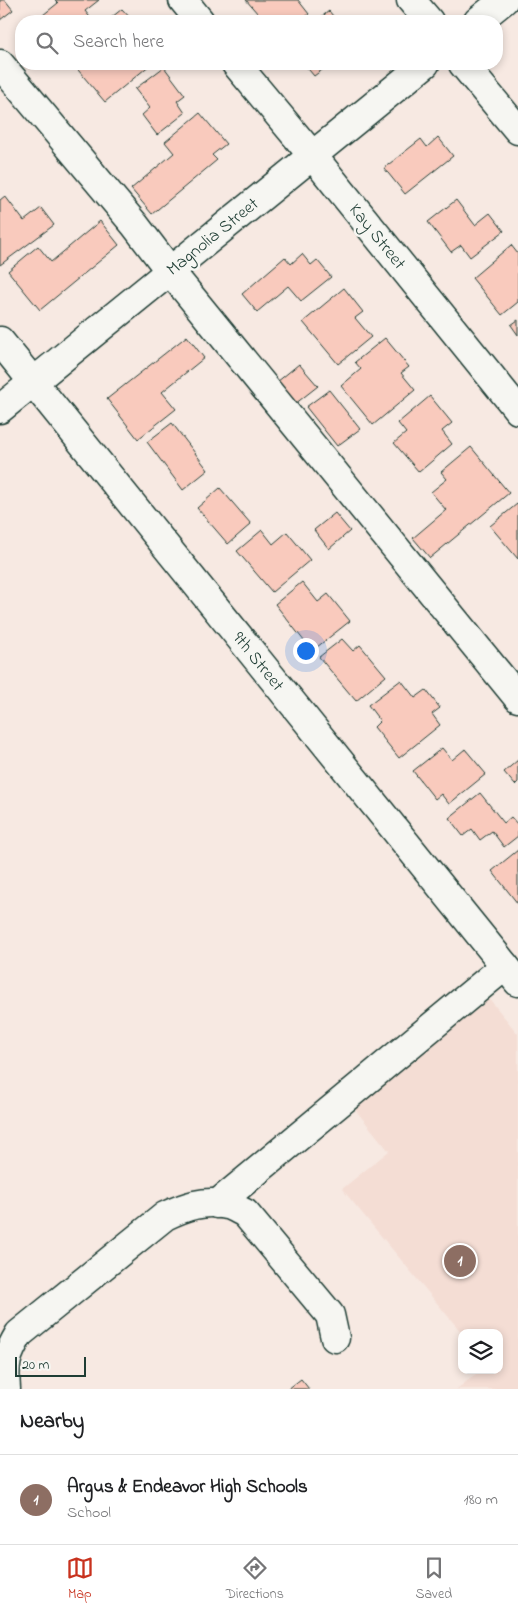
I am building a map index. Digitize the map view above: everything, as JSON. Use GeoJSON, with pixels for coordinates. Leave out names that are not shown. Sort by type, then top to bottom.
{"type":"FeatureCollection","features":[{"type":"Feature","properties":{"kind":"street"},"geometry":{"type":"LineString","coordinates":[[183,0],[195,15]]}},
{"type":"Feature","properties":{"kind":"street"},"geometry":{"type":"LineString","coordinates":[[411,0],[424,15]]}},
{"type":"Feature","properties":{"kind":"street"},"geometry":{"type":"LineString","coordinates":[[485,15],[504,0]]}},
{"type":"Feature","properties":{"kind":"street"},"geometry":{"type":"LineString","coordinates":[[0,64],[135,225],[170,271],[518,698]]}},
{"type":"Feature","properties":{"kind":"street","name":"Kay Street"},"geometry":{"type":"LineString","coordinates":[[241,70],[518,410]]}},
{"type":"Feature","properties":{"kind":"street","name":"Magnolia Street"},"geometry":{"type":"LineString","coordinates":[[0,409],[418,70]]}},
{"type":"Feature","properties":{"kind":"street"},"geometry":{"type":"LineString","coordinates":[[468,70],[518,130]]}},
{"type":"Feature","properties":{"kind":"street","name":"9th Street"},"geometry":{"type":"LineString","coordinates":[[0,341],[512,974]]}},
{"type":"Feature","properties":{"kind":"street"},"geometry":{"type":"LineString","coordinates":[[217,1204],[512,974]]}},
{"type":"Feature","properties":{"kind":"street"},"geometry":{"type":"LineString","coordinates":[[6,1389],[4,1367],[9,1350],[19,1334],[165,1216],[186,1206],[208,1203],[227,1205],[245,1213],[330,1315],[335,1338]]}},
{"type":"Feature","properties":{"kind":"shaded area"},"geometry":{"type":"Polygon","coordinates":[[[487,996],[518,1034],[518,1389],[457,1389],[476,1374],[503,1374],[503,1329],[459,1329],[342,1189],[389,1151],[353,1107],[487,996]]]}},
{"type":"Feature","properties":{"kind":"building"},"geometry":{"type":"Polygon","coordinates":[[[0,0],[5,0],[13,10],[0,20],[0,0]]]}},
{"type":"Feature","properties":{"kind":"building"},"geometry":{"type":"Polygon","coordinates":[[[55,0],[99,0],[85,11],[88,15],[43,15],[58,3],[55,0]]]}},
{"type":"Feature","properties":{"kind":"building"},"geometry":{"type":"Polygon","coordinates":[[[246,0],[298,0],[309,14],[308,15],[259,15],[246,0]]]}},
{"type":"Feature","properties":{"kind":"building"},"geometry":{"type":"Polygon","coordinates":[[[122,9],[128,15],[114,15],[122,9]]]}},
{"type":"Feature","properties":{"kind":"building"},"geometry":{"type":"Polygon","coordinates":[[[329,11],[332,15],[324,15],[329,11]]]}},
{"type":"Feature","properties":{"kind":"building"},"geometry":{"type":"Polygon","coordinates":[[[78,70],[144,70],[105,102],[78,70]]]}},
{"type":"Feature","properties":{"kind":"building"},"geometry":{"type":"Polygon","coordinates":[[[160,70],[166,70],[185,95],[177,101],[185,113],[157,135],[142,115],[150,108],[135,89],[160,70]]]}},
{"type":"Feature","properties":{"kind":"building"},"geometry":{"type":"Polygon","coordinates":[[[309,70],[322,70],[314,76],[309,70]]]}},
{"type":"Feature","properties":{"kind":"building"},"geometry":{"type":"Polygon","coordinates":[[[200,113],[226,144],[212,155],[217,160],[152,214],[131,189],[174,153],[165,142],[200,113]]]}},
{"type":"Feature","properties":{"kind":"building"},"geometry":{"type":"Polygon","coordinates":[[[438,137],[453,156],[405,194],[384,168],[421,139],[427,147],[438,137]]]}},
{"type":"Feature","properties":{"kind":"building"},"geometry":{"type":"Polygon","coordinates":[[[5,196],[24,221],[41,208],[54,225],[0,265],[0,200],[5,196]]]}},
{"type":"Feature","properties":{"kind":"building"},"geometry":{"type":"Polygon","coordinates":[[[456,200],[475,225],[490,213],[504,231],[470,257],[461,245],[451,252],[428,222],[456,200]]]}},
{"type":"Feature","properties":{"kind":"building"},"geometry":{"type":"Polygon","coordinates":[[[100,221],[119,245],[40,310],[8,271],[38,246],[51,262],[100,221]]]}},
{"type":"Feature","properties":{"kind":"building"},"geometry":{"type":"Polygon","coordinates":[[[511,245],[518,254],[518,302],[502,315],[472,278],[511,245]]]}},
{"type":"Feature","properties":{"kind":"building"},"geometry":{"type":"Polygon","coordinates":[[[302,254],[311,265],[317,260],[331,277],[301,301],[288,286],[257,312],[242,294],[285,257],[291,264],[302,254]]]}},
{"type":"Feature","properties":{"kind":"building"},"geometry":{"type":"Polygon","coordinates":[[[344,288],[363,312],[355,318],[371,337],[338,364],[303,322],[344,288]]]}},
{"type":"Feature","properties":{"kind":"building"},"geometry":{"type":"Polygon","coordinates":[[[518,320],[518,335],[511,325],[518,320]]]}},
{"type":"Feature","properties":{"kind":"building"},"geometry":{"type":"Polygon","coordinates":[[[187,336],[204,358],[162,392],[176,409],[138,439],[107,399],[187,336]]]}},
{"type":"Feature","properties":{"kind":"building"},"geometry":{"type":"Polygon","coordinates":[[[385,338],[409,367],[401,373],[415,390],[373,425],[341,386],[361,369],[355,362],[385,338]]]}},
{"type":"Feature","properties":{"kind":"building"},"geometry":{"type":"Polygon","coordinates":[[[299,364],[318,386],[295,404],[277,382],[299,364]]]}},
{"type":"Feature","properties":{"kind":"building"},"geometry":{"type":"Polygon","coordinates":[[[329,390],[360,429],[337,446],[306,407],[329,390]]]}},
{"type":"Feature","properties":{"kind":"building"},"geometry":{"type":"Polygon","coordinates":[[[430,396],[452,423],[442,431],[452,444],[419,472],[394,443],[406,433],[398,423],[430,396]]]}},
{"type":"Feature","properties":{"kind":"building"},"geometry":{"type":"Polygon","coordinates":[[[172,423],[208,470],[183,490],[147,442],[172,423]]]}},
{"type":"Feature","properties":{"kind":"building"},"geometry":{"type":"Polygon","coordinates":[[[471,447],[509,493],[430,558],[413,538],[446,510],[431,492],[447,479],[441,472],[471,447]]]}},
{"type":"Feature","properties":{"kind":"building"},"geometry":{"type":"Polygon","coordinates":[[[220,488],[251,524],[228,544],[197,508],[220,488]]]}},
{"type":"Feature","properties":{"kind":"building"},"geometry":{"type":"Polygon","coordinates":[[[518,505],[518,559],[490,526],[518,505]]]}},
{"type":"Feature","properties":{"kind":"building"},"geometry":{"type":"Polygon","coordinates":[[[335,513],[350,531],[329,549],[314,530],[335,513]]]}},
{"type":"Feature","properties":{"kind":"building"},"geometry":{"type":"Polygon","coordinates":[[[262,530],[273,544],[287,532],[310,560],[272,592],[237,551],[262,530]]]}},
{"type":"Feature","properties":{"kind":"building"},"geometry":{"type":"Polygon","coordinates":[[[302,582],[318,602],[328,594],[350,621],[312,651],[275,604],[302,582]]]}},
{"type":"Feature","properties":{"kind":"building"},"geometry":{"type":"Polygon","coordinates":[[[342,639],[353,651],[360,645],[386,676],[356,701],[319,657],[342,639]]]}},
{"type":"Feature","properties":{"kind":"building"},"geometry":{"type":"Polygon","coordinates":[[[401,680],[415,698],[426,690],[440,708],[432,714],[440,725],[399,758],[374,727],[380,721],[368,705],[401,680]]]}},
{"type":"Feature","properties":{"kind":"building"},"geometry":{"type":"Polygon","coordinates":[[[442,748],[452,760],[465,749],[486,774],[449,804],[441,794],[435,799],[413,771],[442,748]]]}},
{"type":"Feature","properties":{"kind":"building"},"geometry":{"type":"Polygon","coordinates":[[[518,760],[518,782],[515,785],[504,772],[518,760]]]}},
{"type":"Feature","properties":{"kind":"building"},"geometry":{"type":"Polygon","coordinates":[[[480,793],[504,823],[511,817],[518,825],[518,836],[504,847],[492,831],[480,840],[472,829],[463,836],[449,818],[480,793]]]}},
{"type":"Feature","properties":{"kind":"building"},"geometry":{"type":"Polygon","coordinates":[[[518,850],[518,904],[492,871],[518,850]]]}},
{"type":"Feature","properties":{"kind":"building"},"geometry":{"type":"Polygon","coordinates":[[[301,1379],[309,1389],[288,1389],[301,1379]]]}},
{"type":"Feature","properties":{"kind":"place","name":"Argus & Endeavor High Schools"},"geometry":{"type":"Point","coordinates":[460,1261]}}]}
